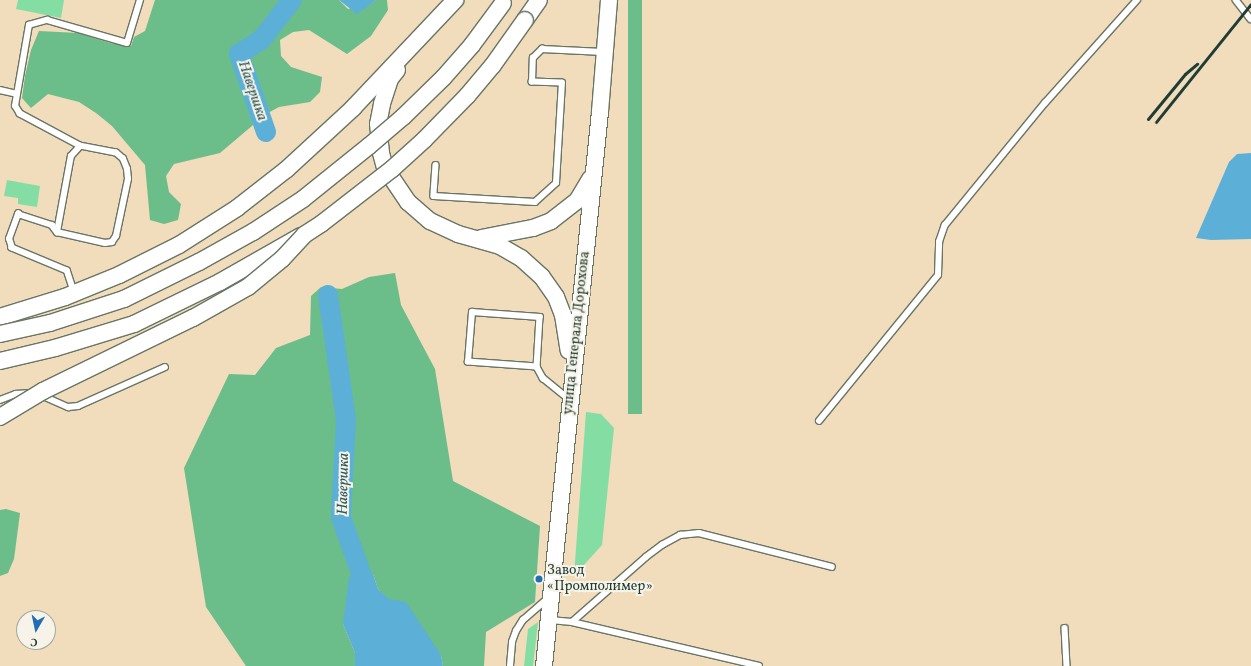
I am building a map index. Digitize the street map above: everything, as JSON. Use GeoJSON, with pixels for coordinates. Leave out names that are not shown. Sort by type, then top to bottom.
{"type":"FeatureCollection","features":[{"type":"Feature","properties":{"kind":"main road"},"geometry":{"type":"LineString","coordinates":[[0,317],[74,293],[119,274],[179,245],[237,208],[287,169],[353,108],[455,0]]}},
{"type":"Feature","properties":{"kind":"main road"},"geometry":{"type":"LineString","coordinates":[[0,361],[55,348],[134,324],[220,282],[321,224],[392,169],[424,140],[467,96],[493,65],[539,0]]}},
{"type":"Feature","properties":{"kind":"main road","name":"улица Генерала Дорохова"},"geometry":{"type":"LineString","coordinates":[[544,666],[594,168],[609,0]]}},
{"type":"Feature","properties":{"kind":"main road"},"geometry":{"type":"LineString","coordinates":[[0,334],[50,323],[124,299],[199,262],[253,232],[303,199],[403,117],[444,77],[472,45],[504,2]]}},
{"type":"Feature","properties":{"kind":"main road"},"geometry":{"type":"LineString","coordinates":[[410,48],[390,80],[382,104],[378,124],[381,153],[385,168],[408,202],[418,212],[443,228],[500,246],[521,258],[542,277],[556,297],[563,315],[572,379]]}},
{"type":"Feature","properties":{"kind":"main road"},"geometry":{"type":"LineString","coordinates":[[478,238],[534,228],[551,220],[577,201],[586,188],[594,168]]}},
{"type":"Feature","properties":{"kind":"main road"},"geometry":{"type":"LineString","coordinates":[[0,417],[43,390],[193,318],[248,287],[282,259],[304,235]]}},
{"type":"Feature","properties":{"kind":"main road"},"geometry":{"type":"LineString","coordinates":[[0,312],[19,310]]}},
{"type":"Feature","properties":{"kind":"lane"},"geometry":{"type":"LineString","coordinates":[[74,293],[67,271],[12,248],[9,239],[18,214],[52,225],[57,232],[105,243],[112,242],[116,236],[128,179],[127,169],[123,159],[116,153],[80,146],[20,114],[15,106],[29,25],[46,20],[127,43],[140,0]]}},
{"type":"Feature","properties":{"kind":"lane"},"geometry":{"type":"LineString","coordinates":[[819,421],[938,275],[939,242],[945,225],[1045,103],[1137,0]]}},
{"type":"Feature","properties":{"kind":"lane"},"geometry":{"type":"LineString","coordinates":[[1236,0],[1251,19]]}},
{"type":"Feature","properties":{"kind":"lane"},"geometry":{"type":"LineString","coordinates":[[436,165],[434,196],[535,202],[556,183],[562,83],[532,82],[533,58],[542,49],[605,52]]}},
{"type":"Feature","properties":{"kind":"lane"},"geometry":{"type":"LineString","coordinates":[[0,90],[17,94]]}},
{"type":"Feature","properties":{"kind":"lane"},"geometry":{"type":"LineString","coordinates":[[57,232],[71,156],[80,146]]}},
{"type":"Feature","properties":{"kind":"lane"},"geometry":{"type":"LineString","coordinates":[[537,367],[468,362],[472,312],[540,317],[537,367],[543,378],[570,400]]}},
{"type":"Feature","properties":{"kind":"lane"},"geometry":{"type":"LineString","coordinates":[[0,400],[16,394],[31,393],[42,395],[68,407],[78,406],[165,367]]}},
{"type":"Feature","properties":{"kind":"lane"},"geometry":{"type":"LineString","coordinates":[[572,622],[646,557],[662,545],[680,535],[699,533],[832,568]]}},
{"type":"Feature","properties":{"kind":"lane"},"geometry":{"type":"LineString","coordinates":[[510,666],[512,642],[516,631],[523,620],[550,596]]}},
{"type":"Feature","properties":{"kind":"lane"},"geometry":{"type":"LineString","coordinates":[[548,620],[572,622],[759,666]]}},
{"type":"Feature","properties":{"kind":"lane"},"geometry":{"type":"LineString","coordinates":[[1065,628],[1067,666]]}},
{"type":"Feature","properties":{"kind":"green space"},"geometry":{"type":"Polygon","coordinates":[[[18,0],[64,0],[61,18],[16,9],[18,0]]]}},
{"type":"Feature","properties":{"kind":"green space"},"geometry":{"type":"Polygon","coordinates":[[[155,0],[339,0],[348,9],[370,4],[376,0],[387,0],[388,10],[371,36],[347,54],[309,30],[293,32],[280,40],[281,56],[291,67],[322,77],[320,92],[310,102],[279,107],[266,114],[220,153],[174,164],[166,176],[169,192],[181,204],[178,220],[164,224],[150,220],[145,165],[112,126],[79,102],[48,94],[31,108],[22,98],[31,50],[39,31],[78,33],[110,43],[131,46],[134,37],[145,31],[155,0]]]}},
{"type":"Feature","properties":{"kind":"green space"},"geometry":{"type":"Polygon","coordinates":[[[628,0],[642,0],[642,414],[628,414],[628,0]]]}},
{"type":"Feature","properties":{"kind":"green space"},"geometry":{"type":"Polygon","coordinates":[[[7,180],[40,186],[37,207],[18,204],[18,198],[4,196],[7,180]]]}},
{"type":"Feature","properties":{"kind":"green space"},"geometry":{"type":"Polygon","coordinates":[[[395,273],[401,305],[435,369],[453,481],[540,526],[535,602],[486,632],[484,666],[443,666],[441,655],[378,589],[373,574],[343,624],[355,653],[355,666],[246,666],[206,607],[184,468],[229,374],[255,375],[276,348],[310,335],[311,296],[321,287],[342,289],[369,277],[395,273]]]}},
{"type":"Feature","properties":{"kind":"green space"},"geometry":{"type":"Polygon","coordinates":[[[586,412],[601,414],[614,428],[602,545],[574,576],[586,412]]]}},
{"type":"Feature","properties":{"kind":"green space"},"geometry":{"type":"Polygon","coordinates":[[[6,509],[20,513],[14,559],[8,573],[0,576],[0,510],[6,509]]]}},
{"type":"Feature","properties":{"kind":"green space"},"geometry":{"type":"Polygon","coordinates":[[[538,622],[533,666],[524,666],[528,629],[538,622]]]}},
{"type":"Feature","properties":{"kind":"water"},"geometry":{"type":"Polygon","coordinates":[[[339,0],[376,0],[357,14],[339,0]]]}},
{"type":"Feature","properties":{"kind":"water"},"geometry":{"type":"Polygon","coordinates":[[[1251,153],[1251,239],[1211,240],[1196,238],[1229,162],[1237,154],[1251,153]]]}},
{"type":"Feature","properties":{"kind":"water"},"geometry":{"type":"Polygon","coordinates":[[[359,566],[373,574],[378,589],[389,599],[406,602],[441,655],[443,666],[355,666],[355,653],[343,624],[349,578],[359,566]]]}},
{"type":"Feature","properties":{"kind":"waterway","name":"Навершка"},"geometry":{"type":"LineString","coordinates":[[266,132],[239,54],[262,39],[292,0]]}},
{"type":"Feature","properties":{"kind":"waterway","name":"Навершка"},"geometry":{"type":"LineString","coordinates":[[328,295],[346,420],[341,517],[368,593]]}},
{"type":"Feature","properties":{"kind":"railway"},"geometry":{"type":"LineString","coordinates":[[1156,122],[1251,4]]}},
{"type":"Feature","properties":{"kind":"railway"},"geometry":{"type":"LineString","coordinates":[[1148,119],[1185,74],[1197,64]]}},
{"type":"Feature","properties":{"kind":"place","name":"Завод «Промполимер»"},"geometry":{"type":"Point","coordinates":[539,579]}}]}
